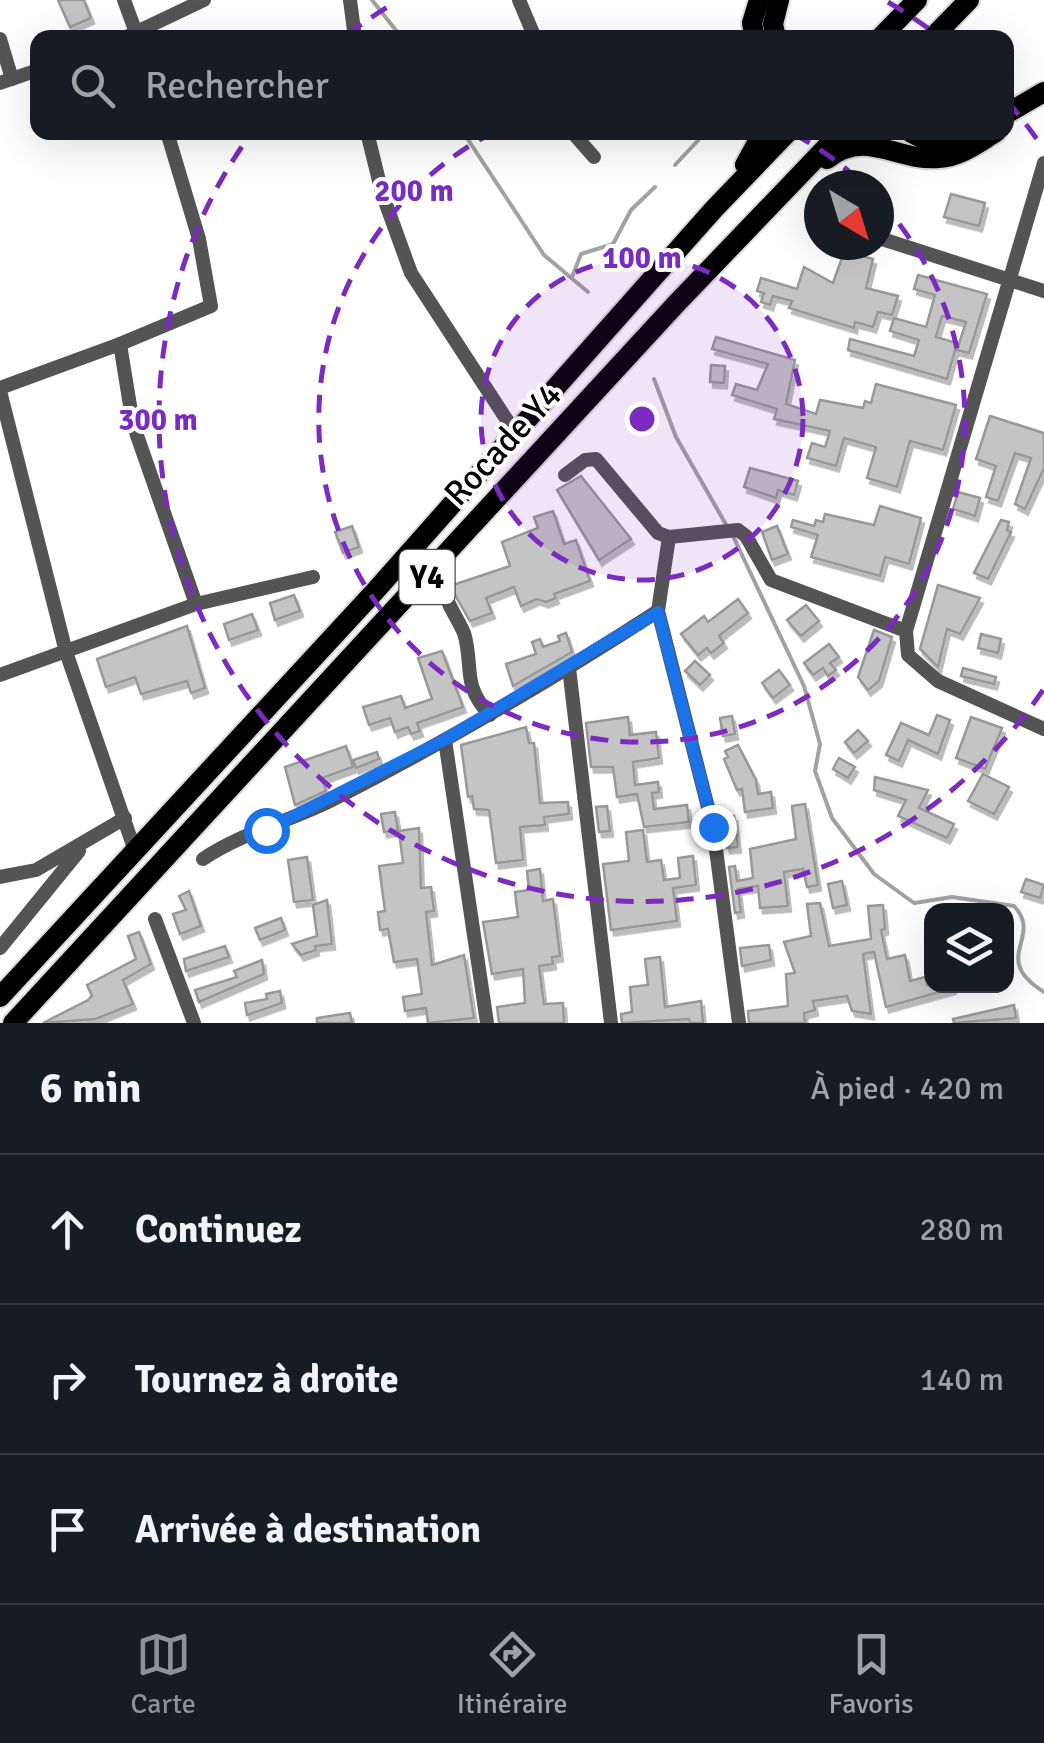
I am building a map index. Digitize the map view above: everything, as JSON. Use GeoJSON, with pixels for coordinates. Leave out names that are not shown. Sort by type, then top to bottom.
{"type":"FeatureCollection","features":[{"type":"Feature","properties":{"kind":"highway"},"geometry":{"type":"LineString","coordinates":[[754,30],[758,0]]}},
{"type":"Feature","properties":{"kind":"highway"},"geometry":{"type":"LineString","coordinates":[[774,30],[779,0]]}},
{"type":"Feature","properties":{"kind":"highway"},"geometry":{"type":"LineString","coordinates":[[888,30],[918,0]]}},
{"type":"Feature","properties":{"kind":"highway"},"geometry":{"type":"LineString","coordinates":[[940,30],[969,0]]}},
{"type":"Feature","properties":{"kind":"highway"},"geometry":{"type":"LineString","coordinates":[[1014,109],[1044,92]]}},
{"type":"Feature","properties":{"kind":"highway"},"geometry":{"type":"LineString","coordinates":[[1014,121],[1044,104]]}},
{"type":"Feature","properties":{"kind":"highway"},"geometry":{"type":"LineString","coordinates":[[714,209],[759,140]]}},
{"type":"Feature","properties":{"kind":"highway","name":"Rocade Y4"},"geometry":{"type":"LineString","coordinates":[[0,996],[780,140]]}},
{"type":"Feature","properties":{"kind":"highway","name":"Rocade Y4"},"geometry":{"type":"LineString","coordinates":[[13,1023],[833,140]]}},
{"type":"Feature","properties":{"kind":"highway"},"geometry":{"type":"LineString","coordinates":[[925,140],[937,146],[954,140]]}},
{"type":"Feature","properties":{"kind":"highway"},"geometry":{"type":"LineString","coordinates":[[754,223],[831,155],[852,144],[871,144],[916,158],[942,158],[979,140]]}},
{"type":"Feature","properties":{"kind":"street"},"geometry":{"type":"LineString","coordinates":[[124,0],[132,30]]}},
{"type":"Feature","properties":{"kind":"street"},"geometry":{"type":"LineString","coordinates":[[145,30],[204,0]]}},
{"type":"Feature","properties":{"kind":"street"},"geometry":{"type":"LineString","coordinates":[[350,0],[354,30]]}},
{"type":"Feature","properties":{"kind":"street"},"geometry":{"type":"LineString","coordinates":[[519,0],[531,30]]}},
{"type":"Feature","properties":{"kind":"street"},"geometry":{"type":"LineString","coordinates":[[0,38],[6,81],[30,73]]}},
{"type":"Feature","properties":{"kind":"street"},"geometry":{"type":"LineString","coordinates":[[135,851],[66,652],[0,390],[205,310],[212,300],[199,239],[168,140]]}},
{"type":"Feature","properties":{"kind":"street"},"geometry":{"type":"LineString","coordinates":[[369,140],[382,193],[411,273],[516,434]]}},
{"type":"Feature","properties":{"kind":"street"},"geometry":{"type":"LineString","coordinates":[[579,140],[594,157]]}},
{"type":"Feature","properties":{"kind":"street"},"geometry":{"type":"LineString","coordinates":[[1044,164],[906,631],[908,655],[938,681],[1044,728]]}},
{"type":"Feature","properties":{"kind":"street"},"geometry":{"type":"LineString","coordinates":[[894,243],[1044,290]]}},
{"type":"Feature","properties":{"kind":"street"},"geometry":{"type":"LineString","coordinates":[[120,344],[133,424],[196,604]]}},
{"type":"Feature","properties":{"kind":"street"},"geometry":{"type":"LineString","coordinates":[[565,475],[585,460],[596,459],[658,533],[669,537],[738,530],[746,536],[771,580],[906,631]]}},
{"type":"Feature","properties":{"kind":"street"},"geometry":{"type":"LineString","coordinates":[[669,537],[658,612],[713,827],[739,1023]]}},
{"type":"Feature","properties":{"kind":"street"},"geometry":{"type":"LineString","coordinates":[[0,675],[196,604],[312,577]]}},
{"type":"Feature","properties":{"kind":"street"},"geometry":{"type":"LineString","coordinates":[[449,604],[465,636],[469,681],[477,702],[490,714]]}},
{"type":"Feature","properties":{"kind":"street"},"geometry":{"type":"LineString","coordinates":[[203,859],[227,843],[331,800],[444,740],[658,612]]}},
{"type":"Feature","properties":{"kind":"street"},"geometry":{"type":"LineString","coordinates":[[569,668],[611,1023]]}},
{"type":"Feature","properties":{"kind":"street"},"geometry":{"type":"LineString","coordinates":[[444,740],[487,1023]]}},
{"type":"Feature","properties":{"kind":"street"},"geometry":{"type":"LineString","coordinates":[[0,877],[36,870],[125,818]]}},
{"type":"Feature","properties":{"kind":"street"},"geometry":{"type":"LineString","coordinates":[[0,948],[82,846]]}},
{"type":"Feature","properties":{"kind":"street"},"geometry":{"type":"LineString","coordinates":[[155,919],[194,1023]]}},
{"type":"Feature","properties":{"kind":"building"},"geometry":{"type":"Polygon","coordinates":[[[58,0],[84,0],[91,18],[70,27],[58,0]]]}},
{"type":"Feature","properties":{"kind":"building"},"geometry":{"type":"Polygon","coordinates":[[[951,194],[985,203],[979,226],[944,217],[951,194]]]}},
{"type":"Feature","properties":{"kind":"building"},"geometry":{"type":"Polygon","coordinates":[[[841,260],[873,260],[866,288],[898,296],[892,315],[878,312],[873,327],[855,322],[854,328],[789,308],[792,301],[773,296],[770,305],[761,302],[764,293],[757,291],[761,278],[797,289],[804,267],[833,283],[841,260]]]}},
{"type":"Feature","properties":{"kind":"building"},"geometry":{"type":"Polygon","coordinates":[[[918,275],[987,294],[969,353],[957,350],[966,322],[942,316],[936,337],[957,343],[947,379],[848,350],[850,339],[914,356],[919,340],[890,331],[894,318],[926,327],[935,295],[914,289],[918,275]]]}},
{"type":"Feature","properties":{"kind":"building"},"geometry":{"type":"Polygon","coordinates":[[[716,337],[795,360],[786,404],[816,414],[820,400],[863,408],[865,401],[871,403],[876,384],[956,405],[943,450],[910,441],[897,487],[867,478],[876,447],[844,438],[836,466],[807,458],[812,443],[825,447],[830,431],[774,419],[777,409],[732,395],[736,384],[757,390],[768,364],[712,349],[716,337]]]}},
{"type":"Feature","properties":{"kind":"building"},"geometry":{"type":"Polygon","coordinates":[[[711,365],[725,366],[724,383],[710,382],[711,365]]]}},
{"type":"Feature","properties":{"kind":"building"},"geometry":{"type":"Polygon","coordinates":[[[990,416],[1044,433],[1044,468],[1025,509],[1015,504],[1031,458],[1015,453],[998,501],[986,497],[996,466],[976,459],[990,416]]]}},
{"type":"Feature","properties":{"kind":"building"},"geometry":{"type":"Polygon","coordinates":[[[750,468],[798,481],[794,495],[778,490],[776,498],[744,487],[750,468]]]}},
{"type":"Feature","properties":{"kind":"building"},"geometry":{"type":"Polygon","coordinates":[[[581,476],[631,539],[599,560],[557,490],[581,476]]]}},
{"type":"Feature","properties":{"kind":"building"},"geometry":{"type":"Polygon","coordinates":[[[958,492],[980,498],[975,516],[953,509],[958,492]]]}},
{"type":"Feature","properties":{"kind":"building"},"geometry":{"type":"Polygon","coordinates":[[[880,506],[921,518],[909,564],[885,557],[880,576],[811,557],[818,535],[791,527],[793,520],[814,526],[816,520],[823,522],[825,514],[874,525],[880,506]]]}},
{"type":"Feature","properties":{"kind":"building"},"geometry":{"type":"Polygon","coordinates":[[[553,511],[564,544],[576,540],[590,581],[554,594],[556,598],[546,602],[537,599],[521,606],[514,587],[486,598],[492,613],[470,621],[450,586],[510,566],[502,542],[538,528],[534,517],[553,511]]]}},
{"type":"Feature","properties":{"kind":"building"},"geometry":{"type":"Polygon","coordinates":[[[1001,520],[1009,522],[1007,530],[1011,532],[988,579],[974,573],[1001,520]]]}},
{"type":"Feature","properties":{"kind":"building"},"geometry":{"type":"Polygon","coordinates":[[[352,526],[359,547],[343,553],[335,532],[352,526]]]}},
{"type":"Feature","properties":{"kind":"building"},"geometry":{"type":"Polygon","coordinates":[[[777,526],[788,554],[772,560],[762,532],[777,526]]]}},
{"type":"Feature","properties":{"kind":"building"},"geometry":{"type":"Polygon","coordinates":[[[938,585],[980,598],[960,634],[947,629],[938,667],[920,649],[938,585]]]}},
{"type":"Feature","properties":{"kind":"building"},"geometry":{"type":"Polygon","coordinates":[[[294,595],[300,611],[275,620],[270,603],[294,595]]]}},
{"type":"Feature","properties":{"kind":"building"},"geometry":{"type":"Polygon","coordinates":[[[738,599],[748,613],[719,636],[724,643],[711,653],[707,648],[698,655],[681,634],[704,616],[708,622],[738,599]]]}},
{"type":"Feature","properties":{"kind":"building"},"geometry":{"type":"Polygon","coordinates":[[[806,605],[819,621],[801,636],[787,620],[806,605]]]}},
{"type":"Feature","properties":{"kind":"building"},"geometry":{"type":"Polygon","coordinates":[[[252,614],[258,630],[229,640],[224,624],[252,614]]]}},
{"type":"Feature","properties":{"kind":"building"},"geometry":{"type":"Polygon","coordinates":[[[187,626],[205,688],[191,693],[187,681],[141,694],[135,677],[106,687],[97,659],[187,626]]]}},
{"type":"Feature","properties":{"kind":"building"},"geometry":{"type":"Polygon","coordinates":[[[874,630],[892,637],[879,681],[868,690],[858,677],[874,630]]]}},
{"type":"Feature","properties":{"kind":"building"},"geometry":{"type":"Polygon","coordinates":[[[566,633],[572,652],[513,686],[506,664],[536,654],[532,642],[540,639],[543,647],[560,641],[558,636],[566,633]]]}},
{"type":"Feature","properties":{"kind":"building"},"geometry":{"type":"Polygon","coordinates":[[[981,634],[1001,639],[998,653],[978,648],[981,634]]]}},
{"type":"Feature","properties":{"kind":"building"},"geometry":{"type":"Polygon","coordinates":[[[829,644],[839,657],[830,663],[836,670],[828,676],[823,668],[813,675],[804,663],[829,644]]]}},
{"type":"Feature","properties":{"kind":"building"},"geometry":{"type":"Polygon","coordinates":[[[442,651],[463,707],[417,723],[420,731],[411,734],[408,727],[395,732],[390,718],[369,725],[363,707],[401,696],[405,708],[432,699],[418,658],[442,651]]]}},
{"type":"Feature","properties":{"kind":"building"},"geometry":{"type":"Polygon","coordinates":[[[695,661],[710,675],[700,685],[685,671],[695,661]]]}},
{"type":"Feature","properties":{"kind":"building"},"geometry":{"type":"Polygon","coordinates":[[[963,668],[996,677],[994,684],[961,676],[963,668]]]}},
{"type":"Feature","properties":{"kind":"building"},"geometry":{"type":"Polygon","coordinates":[[[779,670],[790,685],[773,698],[762,683],[779,670]]]}},
{"type":"Feature","properties":{"kind":"building"},"geometry":{"type":"Polygon","coordinates":[[[937,715],[950,720],[938,754],[908,740],[899,761],[886,755],[901,723],[929,735],[937,715]]]}},
{"type":"Feature","properties":{"kind":"building"},"geometry":{"type":"Polygon","coordinates":[[[732,716],[735,734],[723,736],[720,718],[732,716]]]}},
{"type":"Feature","properties":{"kind":"building"},"geometry":{"type":"Polygon","coordinates":[[[628,717],[630,735],[656,732],[659,758],[633,762],[635,785],[658,782],[659,792],[652,793],[654,809],[687,805],[689,822],[644,827],[637,794],[617,797],[613,767],[591,767],[586,723],[628,717]]]}},
{"type":"Feature","properties":{"kind":"building"},"geometry":{"type":"Polygon","coordinates":[[[971,717],[1002,728],[985,769],[956,758],[971,717]]]}},
{"type":"Feature","properties":{"kind":"building"},"geometry":{"type":"Polygon","coordinates":[[[526,727],[529,743],[534,743],[540,803],[568,802],[569,814],[544,817],[545,825],[520,827],[523,860],[496,863],[489,810],[474,809],[472,796],[468,797],[461,745],[526,727]]]}},
{"type":"Feature","properties":{"kind":"building"},"geometry":{"type":"Polygon","coordinates":[[[858,730],[868,741],[854,753],[845,742],[858,730]]]}},
{"type":"Feature","properties":{"kind":"building"},"geometry":{"type":"Polygon","coordinates":[[[738,745],[756,780],[758,794],[771,792],[773,808],[745,812],[742,789],[737,790],[724,759],[728,757],[725,751],[738,745]]]}},
{"type":"Feature","properties":{"kind":"building"},"geometry":{"type":"Polygon","coordinates":[[[346,746],[353,767],[322,778],[326,791],[295,805],[285,767],[346,746]]]}},
{"type":"Feature","properties":{"kind":"building"},"geometry":{"type":"Polygon","coordinates":[[[377,752],[379,759],[356,768],[353,760],[377,752]]]}},
{"type":"Feature","properties":{"kind":"building"},"geometry":{"type":"Polygon","coordinates":[[[839,758],[855,767],[848,778],[833,769],[839,758]]]}},
{"type":"Feature","properties":{"kind":"building"},"geometry":{"type":"Polygon","coordinates":[[[983,774],[1009,787],[994,814],[968,801],[983,774]]]}},
{"type":"Feature","properties":{"kind":"building"},"geometry":{"type":"Polygon","coordinates":[[[875,777],[928,790],[919,808],[954,824],[947,838],[898,816],[906,800],[874,790],[875,777]]]}},
{"type":"Feature","properties":{"kind":"building"},"geometry":{"type":"Polygon","coordinates":[[[805,804],[818,885],[807,887],[803,869],[784,872],[788,906],[760,908],[758,886],[738,889],[741,912],[735,913],[729,867],[735,866],[737,881],[753,878],[750,849],[796,839],[792,806],[805,804]]]}},
{"type":"Feature","properties":{"kind":"building"},"geometry":{"type":"Polygon","coordinates":[[[607,806],[610,831],[599,832],[596,807],[607,806]]]}},
{"type":"Feature","properties":{"kind":"building"},"geometry":{"type":"Polygon","coordinates":[[[395,812],[398,830],[384,832],[381,814],[395,812]]]}},
{"type":"Feature","properties":{"kind":"building"},"geometry":{"type":"Polygon","coordinates":[[[734,816],[738,847],[727,848],[722,819],[734,816]]]}},
{"type":"Feature","properties":{"kind":"building"},"geometry":{"type":"Polygon","coordinates":[[[419,828],[421,888],[431,887],[434,911],[426,912],[432,965],[464,955],[474,1018],[428,1023],[426,1008],[405,1011],[403,997],[422,994],[417,959],[394,962],[388,929],[380,930],[378,912],[385,911],[379,866],[403,863],[399,831],[419,828]]]}},
{"type":"Feature","properties":{"kind":"building"},"geometry":{"type":"Polygon","coordinates":[[[643,830],[647,862],[661,860],[664,880],[680,878],[678,858],[693,856],[696,885],[673,888],[677,921],[611,930],[603,864],[629,861],[626,832],[643,830]]]}},
{"type":"Feature","properties":{"kind":"building"},"geometry":{"type":"Polygon","coordinates":[[[307,857],[313,900],[294,902],[288,860],[307,857]]]}},
{"type":"Feature","properties":{"kind":"building"},"geometry":{"type":"Polygon","coordinates":[[[540,869],[543,901],[553,899],[560,956],[552,957],[553,964],[539,966],[544,1004],[563,1003],[564,1023],[499,1023],[497,1007],[525,1003],[523,969],[492,974],[483,922],[518,917],[515,892],[529,890],[527,871],[540,869]]]}},
{"type":"Feature","properties":{"kind":"building"},"geometry":{"type":"Polygon","coordinates":[[[1026,879],[1044,885],[1040,898],[1021,892],[1026,879]]]}},
{"type":"Feature","properties":{"kind":"building"},"geometry":{"type":"Polygon","coordinates":[[[842,881],[847,905],[833,908],[828,884],[842,881]]]}},
{"type":"Feature","properties":{"kind":"building"},"geometry":{"type":"Polygon","coordinates":[[[189,891],[201,926],[180,934],[173,914],[186,910],[179,896],[189,891]]]}},
{"type":"Feature","properties":{"kind":"building"},"geometry":{"type":"Polygon","coordinates":[[[327,900],[332,944],[315,946],[316,950],[301,955],[292,944],[317,936],[313,905],[327,900]]]}},
{"type":"Feature","properties":{"kind":"building"},"geometry":{"type":"Polygon","coordinates":[[[820,903],[829,946],[871,939],[868,906],[883,905],[885,929],[881,930],[887,959],[905,955],[910,981],[924,977],[924,993],[936,993],[886,1007],[874,952],[863,954],[871,1014],[852,1011],[847,996],[813,1001],[815,1010],[804,1013],[805,1023],[749,1023],[748,1011],[788,1006],[786,974],[795,973],[784,942],[811,936],[807,904],[820,903]]]}},
{"type":"Feature","properties":{"kind":"building"},"geometry":{"type":"Polygon","coordinates":[[[281,918],[285,930],[260,940],[255,928],[281,918]]]}},
{"type":"Feature","properties":{"kind":"building"},"geometry":{"type":"Polygon","coordinates":[[[139,932],[151,964],[123,980],[133,1004],[96,1019],[43,1023],[88,1000],[92,996],[87,985],[136,959],[128,936],[139,932]]]}},
{"type":"Feature","properties":{"kind":"building"},"geometry":{"type":"Polygon","coordinates":[[[769,945],[771,960],[742,966],[740,948],[769,945]]]}},
{"type":"Feature","properties":{"kind":"building"},"geometry":{"type":"Polygon","coordinates":[[[225,946],[229,957],[186,971],[184,959],[225,946]]]}},
{"type":"Feature","properties":{"kind":"building"},"geometry":{"type":"Polygon","coordinates":[[[660,957],[665,1007],[701,1001],[703,1023],[690,1023],[689,1019],[622,1023],[621,1014],[632,1012],[630,987],[648,985],[645,959],[660,957]]]}},
{"type":"Feature","properties":{"kind":"building"},"geometry":{"type":"Polygon","coordinates":[[[262,960],[264,974],[199,1002],[195,990],[237,977],[234,971],[262,960]]]}},
{"type":"Feature","properties":{"kind":"building"},"geometry":{"type":"Polygon","coordinates":[[[280,991],[282,1003],[247,1015],[245,1003],[267,999],[266,994],[280,991]]]}},
{"type":"Feature","properties":{"kind":"building"},"geometry":{"type":"Polygon","coordinates":[[[1014,1005],[1016,1018],[954,1023],[953,1019],[1014,1005]]]}},
{"type":"Feature","properties":{"kind":"building"},"geometry":{"type":"Polygon","coordinates":[[[350,1013],[352,1023],[317,1023],[317,1018],[350,1013]]]}},
{"type":"Feature","properties":{"kind":"waterway"},"geometry":{"type":"LineString","coordinates":[[372,0],[396,30]]}},
{"type":"Feature","properties":{"kind":"waterway"},"geometry":{"type":"LineString","coordinates":[[468,140],[544,255],[588,292]]}},
{"type":"Feature","properties":{"kind":"waterway"},"geometry":{"type":"LineString","coordinates":[[675,165],[698,140]]}},
{"type":"Feature","properties":{"kind":"waterway"},"geometry":{"type":"LineString","coordinates":[[572,277],[581,254],[613,244],[631,210],[655,187]]}},
{"type":"Feature","properties":{"kind":"waterway"},"geometry":{"type":"LineString","coordinates":[[654,379],[676,437],[728,528]]}},
{"type":"Feature","properties":{"kind":"waterway"},"geometry":{"type":"LineString","coordinates":[[733,536],[804,686],[820,744],[815,771],[832,818],[874,874],[914,903],[952,897],[1014,906],[1024,928],[1018,958],[1020,969],[1044,992]]}},
{"type":"Feature","properties":{"kind":"route"},"geometry":{"type":"LineString","coordinates":[[266,830],[444,740],[658,612],[713,827]]}}]}
